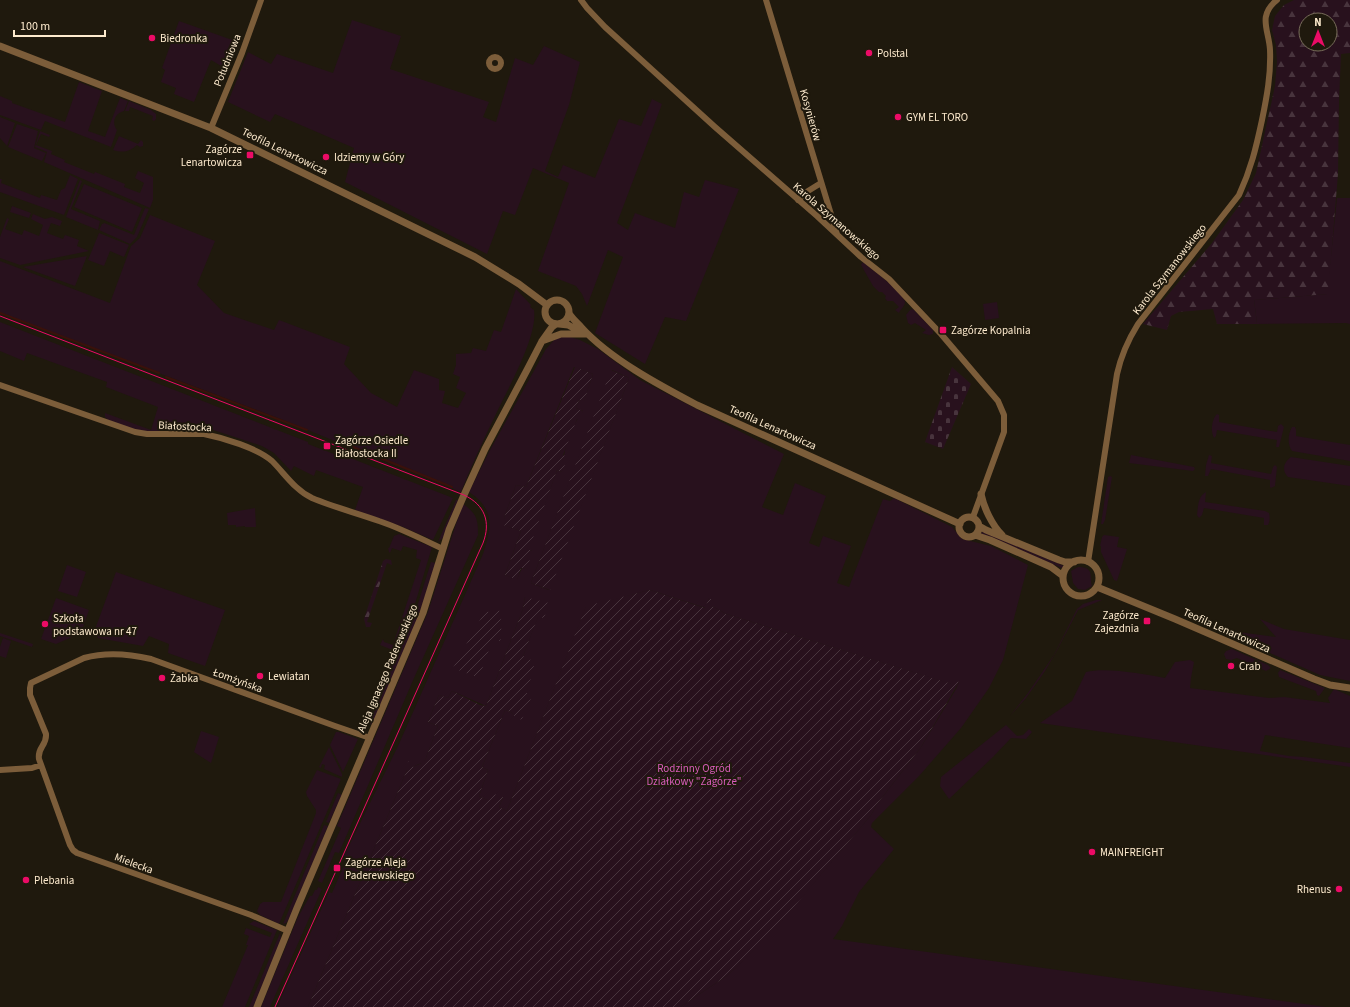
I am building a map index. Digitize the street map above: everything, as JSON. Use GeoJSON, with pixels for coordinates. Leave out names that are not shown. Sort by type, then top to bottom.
{"type":"FeatureCollection","features":[{"type":"Feature","properties":{"kind":"street","name":"Południowa"},"geometry":{"type":"LineString","coordinates":[[211,128],[242,53],[261,0]]}},
{"type":"Feature","properties":{"kind":"street","name":"Karola Szymanowskiego"},"geometry":{"type":"LineString","coordinates":[[581,0],[605,27],[715,127],[901,290],[977,375],[1001,405],[1004,415],[1004,432],[973,517]]}},
{"type":"Feature","properties":{"kind":"street","name":"Kosynierów"},"geometry":{"type":"LineString","coordinates":[[766,0],[838,236]]}},
{"type":"Feature","properties":{"kind":"street","name":"Karola Szymanowskiego"},"geometry":{"type":"LineString","coordinates":[[1088,562],[1122,355],[1138,324],[1239,195],[1248,176],[1254,158],[1269,88],[1270,48],[1266,16],[1270,6],[1277,0]]}},
{"type":"Feature","properties":{"kind":"street","name":"Teofila Lenartowicza"},"geometry":{"type":"LineString","coordinates":[[0,46],[211,128],[476,257],[520,284],[547,304]]}},
{"type":"Feature","properties":{"kind":"street"},"geometry":{"type":"LineString","coordinates":[[798,200],[808,191],[821,183]]}},
{"type":"Feature","properties":{"kind":"street"},"geometry":{"type":"LineString","coordinates":[[553,300],[560,300],[566,304],[569,310],[568,314],[565,320],[558,324],[548,320],[544,312],[547,304],[553,300]]}},
{"type":"Feature","properties":{"kind":"street","name":"Teofila Lenartowicza"},"geometry":{"type":"LineString","coordinates":[[568,314],[586,334]]}},
{"type":"Feature","properties":{"kind":"street","name":"Aleja Ignacego Paderewskiego"},"geometry":{"type":"LineString","coordinates":[[542,341],[548,320]]}},
{"type":"Feature","properties":{"kind":"street","name":"Teofila Lenartowicza"},"geometry":{"type":"LineString","coordinates":[[558,324],[568,325],[586,334],[639,373],[697,405],[960,524]]}},
{"type":"Feature","properties":{"kind":"street","name":"Aleja Ignacego Paderewskiego"},"geometry":{"type":"LineString","coordinates":[[257,1007],[423,613],[443,549],[457,512],[485,449],[542,341],[552,328],[558,324]]}},
{"type":"Feature","properties":{"kind":"street"},"geometry":{"type":"LineString","coordinates":[[542,341],[561,334],[586,334]]}},
{"type":"Feature","properties":{"kind":"street","name":"Białostocka"},"geometry":{"type":"LineString","coordinates":[[0,385],[135,432],[147,434],[204,434],[254,450],[264,455],[298,488],[311,497],[380,521],[443,549]]}},
{"type":"Feature","properties":{"kind":"street"},"geometry":{"type":"LineString","coordinates":[[982,494],[983,502],[992,522],[1004,537]]}},
{"type":"Feature","properties":{"kind":"street"},"geometry":{"type":"LineString","coordinates":[[975,535],[979,530],[978,522],[973,517],[964,518],[960,524],[960,530],[963,535],[968,537],[975,535],[990,540],[1051,567],[1063,576],[1066,588],[1075,595],[1082,597],[1089,595],[1097,587],[1099,580],[1098,572],[1094,566],[1088,562],[1084,560],[1065,562],[979,526]]}},
{"type":"Feature","properties":{"kind":"street"},"geometry":{"type":"LineString","coordinates":[[1063,576],[1068,566],[1074,562]]}},
{"type":"Feature","properties":{"kind":"street","name":"Teofila Lenartowicza"},"geometry":{"type":"LineString","coordinates":[[1097,587],[1314,679],[1330,685],[1350,688]]}},
{"type":"Feature","properties":{"kind":"street","name":"Łomżyńska"},"geometry":{"type":"LineString","coordinates":[[39,750],[47,740],[30,695],[31,683],[84,658],[99,655],[142,657],[150,659],[370,738]]}},
{"type":"Feature","properties":{"kind":"street","name":"Mielecka"},"geometry":{"type":"LineString","coordinates":[[39,750],[38,754],[41,765],[68,842],[77,853],[251,915],[288,931]]}},
{"type":"Feature","properties":{"kind":"street"},"geometry":{"type":"LineString","coordinates":[[0,770],[32,768],[41,765]]}},
{"type":"Feature","properties":{"kind":"green space"},"geometry":{"type":"Polygon","coordinates":[[[1294,0],[1350,0],[1350,53],[1341,54],[1338,174],[1328,294],[1254,300],[1257,324],[1217,324],[1213,309],[1179,312],[1171,316],[1167,330],[1143,324],[1212,243],[1243,200],[1256,173],[1275,86],[1277,62],[1276,45],[1272,30],[1275,16],[1284,5],[1294,0]]]}},
{"type":"Feature","properties":{"kind":"green space"},"geometry":{"type":"Polygon","coordinates":[[[352,20],[401,36],[390,69],[489,102],[483,117],[496,122],[515,58],[533,65],[544,46],[580,62],[569,105],[545,171],[558,177],[563,165],[595,178],[619,119],[641,126],[652,99],[662,104],[617,223],[628,230],[635,213],[675,228],[684,192],[699,197],[705,180],[739,189],[686,321],[665,317],[645,364],[595,333],[623,257],[608,250],[587,306],[582,294],[576,286],[538,271],[569,183],[533,168],[515,215],[503,211],[487,254],[345,182],[354,148],[275,114],[270,122],[228,102],[248,52],[271,64],[277,54],[333,73],[352,20]]]}},
{"type":"Feature","properties":{"kind":"green space"},"geometry":{"type":"Polygon","coordinates":[[[179,21],[235,41],[223,67],[211,60],[194,102],[174,94],[176,88],[161,82],[165,70],[162,68],[179,21]]]}},
{"type":"Feature","properties":{"kind":"green space"},"geometry":{"type":"Polygon","coordinates":[[[79,82],[102,91],[88,131],[105,137],[120,98],[128,101],[124,111],[116,116],[114,121],[117,130],[111,147],[45,121],[41,130],[0,115],[0,96],[12,101],[12,103],[65,122],[79,82]]]}},
{"type":"Feature","properties":{"kind":"green space"},"geometry":{"type":"Polygon","coordinates":[[[129,101],[151,110],[156,114],[156,119],[154,121],[152,120],[153,116],[130,107],[129,111],[125,111],[129,101]]]}},
{"type":"Feature","properties":{"kind":"green space"},"geometry":{"type":"Polygon","coordinates":[[[0,117],[15,123],[7,146],[0,138],[0,117]]]}},
{"type":"Feature","properties":{"kind":"green space"},"geometry":{"type":"Polygon","coordinates":[[[17,124],[38,131],[34,148],[46,153],[42,161],[8,147],[17,124]]]}},
{"type":"Feature","properties":{"kind":"green space"},"geometry":{"type":"Polygon","coordinates":[[[40,131],[50,135],[49,137],[41,134],[36,145],[52,151],[51,154],[65,160],[64,162],[125,184],[124,187],[140,193],[144,183],[135,178],[138,171],[153,177],[153,200],[150,208],[44,162],[47,152],[35,147],[40,131]]]}},
{"type":"Feature","properties":{"kind":"green space"},"geometry":{"type":"Polygon","coordinates":[[[119,136],[138,144],[141,140],[143,142],[143,146],[140,147],[137,145],[126,151],[113,150],[119,136]]]}},
{"type":"Feature","properties":{"kind":"green space"},"geometry":{"type":"Polygon","coordinates":[[[70,175],[78,179],[64,215],[0,192],[0,179],[2,179],[1,183],[40,198],[41,195],[57,200],[61,190],[65,188],[70,175]]]}},
{"type":"Feature","properties":{"kind":"green space"},"geometry":{"type":"Polygon","coordinates":[[[80,180],[82,181],[71,209],[100,221],[98,230],[66,217],[80,180]]]}},
{"type":"Feature","properties":{"kind":"green space"},"geometry":{"type":"Polygon","coordinates":[[[84,184],[142,208],[132,232],[74,207],[84,184]]]}},
{"type":"Feature","properties":{"kind":"green space"},"geometry":{"type":"Polygon","coordinates":[[[1337,198],[1350,198],[1350,324],[1257,324],[1254,300],[1327,294],[1337,198]]]}},
{"type":"Feature","properties":{"kind":"green space"},"geometry":{"type":"Polygon","coordinates":[[[12,206],[31,213],[29,218],[10,212],[12,206]]]}},
{"type":"Feature","properties":{"kind":"green space"},"geometry":{"type":"Polygon","coordinates":[[[145,208],[149,209],[137,237],[130,244],[99,230],[104,223],[134,235],[145,208]]]}},
{"type":"Feature","properties":{"kind":"green space"},"geometry":{"type":"Polygon","coordinates":[[[33,214],[45,219],[52,217],[62,221],[60,226],[51,223],[47,233],[63,239],[65,235],[79,240],[77,246],[89,251],[20,265],[0,258],[0,237],[7,218],[9,219],[5,229],[22,235],[24,230],[39,236],[43,225],[31,219],[33,214]]]}},
{"type":"Feature","properties":{"kind":"green space"},"geometry":{"type":"Polygon","coordinates":[[[150,215],[215,241],[197,285],[224,313],[274,330],[279,320],[350,347],[344,364],[371,393],[397,407],[414,370],[439,379],[439,390],[445,391],[442,403],[458,408],[466,393],[456,388],[460,377],[453,374],[456,365],[456,354],[471,353],[473,348],[486,351],[494,330],[501,332],[516,289],[534,310],[534,321],[527,349],[461,492],[278,418],[0,313],[0,261],[110,303],[131,246],[140,238],[150,215]]]}},
{"type":"Feature","properties":{"kind":"green space"},"geometry":{"type":"Polygon","coordinates":[[[99,233],[129,245],[124,257],[110,251],[104,266],[88,260],[99,233]]]}},
{"type":"Feature","properties":{"kind":"green space"},"geometry":{"type":"Polygon","coordinates":[[[87,256],[75,286],[23,267],[87,256]]]}},
{"type":"Feature","properties":{"kind":"green space"},"geometry":{"type":"Polygon","coordinates":[[[863,262],[894,287],[904,298],[905,303],[899,313],[895,310],[899,307],[893,301],[887,301],[885,298],[886,296],[873,286],[861,265],[863,262]]]}},
{"type":"Feature","properties":{"kind":"green space"},"geometry":{"type":"Polygon","coordinates":[[[997,302],[999,318],[985,320],[983,304],[997,302]]]}},
{"type":"Feature","properties":{"kind":"green space"},"geometry":{"type":"Polygon","coordinates":[[[913,309],[933,330],[933,334],[929,335],[922,333],[926,330],[915,323],[911,325],[908,323],[906,315],[913,309]]]}},
{"type":"Feature","properties":{"kind":"green space"},"geometry":{"type":"Polygon","coordinates":[[[0,322],[308,442],[308,444],[339,456],[340,454],[453,498],[433,540],[403,527],[355,510],[363,487],[316,470],[314,476],[294,466],[291,471],[274,453],[262,446],[192,423],[160,422],[160,431],[137,431],[108,420],[105,417],[105,413],[151,430],[158,407],[106,387],[107,382],[27,353],[24,361],[0,351],[0,322]]]}},
{"type":"Feature","properties":{"kind":"green space"},"geometry":{"type":"Polygon","coordinates":[[[567,336],[580,340],[598,349],[640,380],[784,454],[762,507],[783,515],[795,483],[826,496],[809,543],[819,547],[823,536],[851,546],[837,583],[849,587],[883,499],[890,501],[894,498],[952,527],[962,539],[991,546],[1028,565],[1003,660],[989,688],[961,728],[919,776],[872,823],[871,827],[894,849],[859,892],[842,926],[833,939],[1326,1007],[680,1007],[728,975],[772,932],[871,815],[877,804],[921,747],[959,682],[951,684],[726,614],[712,606],[709,598],[706,608],[650,590],[586,607],[507,811],[499,807],[503,797],[487,800],[479,796],[488,770],[482,767],[505,710],[514,715],[525,692],[523,656],[538,616],[525,597],[523,609],[486,706],[452,691],[448,698],[439,695],[428,722],[438,726],[424,763],[407,770],[308,1007],[277,1007],[329,892],[332,893],[347,858],[344,856],[398,746],[483,554],[488,535],[489,519],[483,505],[469,492],[489,452],[546,349],[556,338],[567,336]],[[574,367],[526,487],[516,485],[504,518],[506,519],[504,525],[521,531],[505,575],[517,579],[522,568],[525,569],[532,551],[528,549],[557,470],[562,472],[568,440],[574,424],[583,411],[576,408],[579,400],[584,401],[593,374],[574,367]],[[612,370],[531,583],[549,590],[629,378],[612,370]]]}},
{"type":"Feature","properties":{"kind":"green space"},"geometry":{"type":"Polygon","coordinates":[[[575,367],[593,374],[584,402],[579,400],[576,408],[583,411],[580,419],[577,419],[563,455],[568,457],[562,472],[557,470],[529,549],[533,552],[526,569],[521,568],[517,580],[505,575],[521,531],[503,525],[504,518],[516,485],[526,487],[575,367]]]}},
{"type":"Feature","properties":{"kind":"green space"},"geometry":{"type":"Polygon","coordinates":[[[952,367],[971,384],[943,449],[925,442],[952,367]]]}},
{"type":"Feature","properties":{"kind":"green space"},"geometry":{"type":"Polygon","coordinates":[[[611,370],[629,378],[550,590],[531,583],[611,370]]]}},
{"type":"Feature","properties":{"kind":"green space"},"geometry":{"type":"Polygon","coordinates":[[[1217,414],[1219,415],[1219,422],[1277,432],[1278,426],[1281,424],[1284,427],[1279,447],[1276,447],[1277,440],[1217,430],[1214,438],[1212,425],[1217,414]]]}},
{"type":"Feature","properties":{"kind":"green space"},"geometry":{"type":"Polygon","coordinates":[[[1292,427],[1295,427],[1296,436],[1350,445],[1350,461],[1292,451],[1289,445],[1289,439],[1292,427]]]}},
{"type":"Feature","properties":{"kind":"green space"},"geometry":{"type":"Polygon","coordinates":[[[1131,455],[1194,467],[1195,469],[1193,471],[1129,463],[1131,455]]]}},
{"type":"Feature","properties":{"kind":"green space"},"geometry":{"type":"Polygon","coordinates":[[[1209,455],[1212,456],[1211,463],[1271,474],[1275,465],[1277,467],[1275,486],[1270,487],[1270,480],[1211,469],[1208,476],[1205,476],[1209,455]]]}},
{"type":"Feature","properties":{"kind":"green space"},"geometry":{"type":"Polygon","coordinates":[[[1291,457],[1350,466],[1350,486],[1288,477],[1284,466],[1291,457]]]}},
{"type":"Feature","properties":{"kind":"green space"},"geometry":{"type":"Polygon","coordinates":[[[1108,477],[1112,477],[1105,520],[1103,524],[1101,524],[1108,477]]]}},
{"type":"Feature","properties":{"kind":"green space"},"geometry":{"type":"Polygon","coordinates":[[[1206,492],[1205,502],[1265,511],[1269,513],[1269,524],[1264,525],[1264,518],[1204,508],[1202,515],[1199,518],[1197,515],[1199,502],[1201,496],[1206,492]]]}},
{"type":"Feature","properties":{"kind":"green space"},"geometry":{"type":"Polygon","coordinates":[[[456,500],[458,500],[444,537],[438,542],[456,500]]]}},
{"type":"Feature","properties":{"kind":"green space"},"geometry":{"type":"Polygon","coordinates":[[[463,504],[476,517],[478,535],[414,678],[339,853],[335,852],[322,883],[318,881],[341,828],[337,826],[428,612],[463,504]]]}},
{"type":"Feature","properties":{"kind":"green space"},"geometry":{"type":"Polygon","coordinates":[[[255,508],[256,527],[236,527],[236,525],[228,525],[227,513],[255,508]]]}},
{"type":"Feature","properties":{"kind":"green space"},"geometry":{"type":"Polygon","coordinates":[[[982,531],[1064,567],[1062,568],[981,534],[982,531]]]}},
{"type":"Feature","properties":{"kind":"green space"},"geometry":{"type":"Polygon","coordinates":[[[399,534],[432,547],[415,604],[395,651],[380,645],[383,639],[384,642],[393,645],[421,560],[416,558],[417,550],[403,546],[401,551],[392,548],[390,553],[389,552],[388,548],[394,536],[399,534]]]}},
{"type":"Feature","properties":{"kind":"green space"},"geometry":{"type":"Polygon","coordinates":[[[1104,535],[1119,537],[1117,547],[1127,549],[1117,581],[1114,580],[1101,552],[1100,546],[1104,535]]]}},
{"type":"Feature","properties":{"kind":"green space"},"geometry":{"type":"Polygon","coordinates":[[[386,559],[391,560],[392,565],[387,563],[367,622],[372,623],[370,627],[366,627],[364,619],[383,561],[386,559]]]}},
{"type":"Feature","properties":{"kind":"green space"},"geometry":{"type":"Polygon","coordinates":[[[431,562],[436,563],[423,603],[412,633],[372,725],[368,722],[417,607],[431,562]]]}},
{"type":"Feature","properties":{"kind":"green space"},"geometry":{"type":"Polygon","coordinates":[[[67,565],[86,572],[77,597],[58,591],[67,565]]]}},
{"type":"Feature","properties":{"kind":"green space"},"geometry":{"type":"Polygon","coordinates":[[[1078,567],[1083,567],[1089,570],[1090,573],[1092,586],[1085,590],[1078,589],[1073,583],[1071,571],[1078,567]]]}},
{"type":"Feature","properties":{"kind":"green space"},"geometry":{"type":"Polygon","coordinates":[[[116,572],[225,610],[205,666],[168,653],[169,644],[149,636],[143,646],[98,638],[94,632],[116,572]]]}},
{"type":"Feature","properties":{"kind":"green space","name":"Rodzinny Ogród Działkowy \"Zagórze\""},"geometry":{"type":"Polygon","coordinates":[[[650,590],[705,608],[709,598],[713,600],[712,606],[726,614],[952,684],[954,680],[959,682],[921,747],[877,804],[871,815],[772,933],[728,975],[680,1007],[308,1007],[407,770],[405,767],[409,761],[413,767],[424,762],[426,758],[438,726],[428,722],[439,695],[448,698],[452,691],[480,705],[486,706],[523,609],[525,597],[549,603],[544,618],[538,617],[523,656],[530,659],[535,669],[525,692],[532,696],[522,719],[518,720],[511,712],[505,710],[482,767],[488,770],[479,796],[487,800],[491,793],[503,797],[499,807],[507,811],[586,606],[650,590]]]}},
{"type":"Feature","properties":{"kind":"green space"},"geometry":{"type":"Polygon","coordinates":[[[56,598],[89,610],[81,633],[56,644],[41,639],[56,598]]]}},
{"type":"Feature","properties":{"kind":"green space"},"geometry":{"type":"Polygon","coordinates":[[[1096,600],[1102,600],[1078,610],[1056,652],[1045,671],[1026,698],[1010,716],[1054,655],[1077,609],[1083,604],[1096,600]]]}},
{"type":"Feature","properties":{"kind":"green space"},"geometry":{"type":"Polygon","coordinates":[[[495,608],[503,613],[498,627],[504,630],[500,641],[493,638],[479,678],[453,668],[485,611],[489,612],[495,608]]]}},
{"type":"Feature","properties":{"kind":"green space"},"geometry":{"type":"Polygon","coordinates":[[[1260,619],[1284,629],[1350,640],[1350,681],[1320,675],[1216,629],[1276,637],[1260,619]]]}},
{"type":"Feature","properties":{"kind":"green space"},"geometry":{"type":"Polygon","coordinates":[[[0,633],[33,644],[32,647],[0,636],[0,633]]]}},
{"type":"Feature","properties":{"kind":"green space"},"geometry":{"type":"Polygon","coordinates":[[[3,638],[11,641],[6,658],[0,656],[0,647],[3,638]]]}},
{"type":"Feature","properties":{"kind":"green space"},"geometry":{"type":"Polygon","coordinates":[[[1232,649],[1268,665],[1271,668],[1266,671],[1237,658],[1231,660],[1226,659],[1224,654],[1226,651],[1232,649]]]}},
{"type":"Feature","properties":{"kind":"green space"},"geometry":{"type":"Polygon","coordinates":[[[1190,660],[1194,662],[1190,688],[1269,698],[1284,697],[1330,703],[1328,698],[1334,689],[1350,696],[1350,748],[1265,735],[1260,751],[1350,763],[1350,767],[1040,723],[1072,701],[1086,672],[1104,670],[1165,678],[1175,662],[1190,660]]]}},
{"type":"Feature","properties":{"kind":"green space"},"geometry":{"type":"Polygon","coordinates":[[[1280,670],[1325,688],[1319,696],[1317,695],[1316,691],[1279,677],[1278,673],[1280,670]]]}},
{"type":"Feature","properties":{"kind":"green space"},"geometry":{"type":"Polygon","coordinates":[[[1006,725],[1017,736],[1023,735],[1029,729],[1032,732],[1026,739],[1011,738],[949,799],[940,786],[941,777],[1006,725]]]}},
{"type":"Feature","properties":{"kind":"green space"},"geometry":{"type":"Polygon","coordinates":[[[201,731],[219,737],[211,763],[194,752],[201,731]]]}},
{"type":"Feature","properties":{"kind":"green space"},"geometry":{"type":"Polygon","coordinates":[[[336,732],[358,739],[343,772],[330,745],[336,732]]]}},
{"type":"Feature","properties":{"kind":"green space"},"geometry":{"type":"Polygon","coordinates":[[[329,747],[342,777],[324,769],[325,765],[322,764],[321,768],[319,767],[329,747]]]}},
{"type":"Feature","properties":{"kind":"green space"},"geometry":{"type":"Polygon","coordinates":[[[317,770],[341,779],[279,924],[260,915],[257,911],[260,904],[263,902],[281,902],[316,813],[316,810],[306,792],[317,770]]]}},
{"type":"Feature","properties":{"kind":"green space"},"geometry":{"type":"Polygon","coordinates":[[[338,793],[342,795],[329,823],[326,822],[338,793]]]}},
{"type":"Feature","properties":{"kind":"green space"},"geometry":{"type":"Polygon","coordinates":[[[324,825],[328,826],[290,918],[283,924],[324,825]]]}},
{"type":"Feature","properties":{"kind":"green space"},"geometry":{"type":"Polygon","coordinates":[[[318,887],[322,889],[270,1007],[261,1007],[298,917],[310,896],[312,896],[318,887]]]}},
{"type":"Feature","properties":{"kind":"green space"},"geometry":{"type":"Polygon","coordinates":[[[254,921],[277,930],[245,1007],[222,1007],[248,945],[246,945],[249,936],[244,934],[246,928],[270,937],[272,933],[249,924],[254,921]]]}},
{"type":"Feature","properties":{"kind":"green space"},"geometry":{"type":"Polygon","coordinates":[[[280,933],[281,939],[254,1007],[249,1007],[280,933]]]}},
{"type":"Feature","properties":{"kind":"waterway"},"geometry":{"type":"LineString","coordinates":[[0,313],[159,373]]}},
{"type":"Feature","properties":{"kind":"waterway"},"geometry":{"type":"LineString","coordinates":[[166,377],[307,430]]}},
{"type":"Feature","properties":{"kind":"waterway"},"geometry":{"type":"LineString","coordinates":[[348,445],[452,487]]}},
{"type":"Feature","properties":{"kind":"tram line"},"geometry":{"type":"LineString","coordinates":[[0,316],[464,495],[477,504],[484,515],[486,528],[483,543],[275,1007]]}},
{"type":"Feature","properties":{"kind":"place","name":"Biedronka"},"geometry":{"type":"Point","coordinates":[152,38]}},
{"type":"Feature","properties":{"kind":"place","name":"Polstal"},"geometry":{"type":"Point","coordinates":[869,53]}},
{"type":"Feature","properties":{"kind":"place","name":"GYM EL TORO"},"geometry":{"type":"Point","coordinates":[898,117]}},
{"type":"Feature","properties":{"kind":"place","name":"Zagórze Lenartowicza"},"geometry":{"type":"Point","coordinates":[250,155]}},
{"type":"Feature","properties":{"kind":"place","name":"Idziemy w Góry"},"geometry":{"type":"Point","coordinates":[326,157]}},
{"type":"Feature","properties":{"kind":"place","name":"Zagórze Kopalnia"},"geometry":{"type":"Point","coordinates":[943,330]}},
{"type":"Feature","properties":{"kind":"place","name":"Zagórze Osiedle Białostocka II"},"geometry":{"type":"Point","coordinates":[327,446]}},
{"type":"Feature","properties":{"kind":"place","name":"Zagórze Zajezdnia"},"geometry":{"type":"Point","coordinates":[1147,621]}},
{"type":"Feature","properties":{"kind":"place","name":"Szkoła podstawowa nr 47"},"geometry":{"type":"Point","coordinates":[45,624]}},
{"type":"Feature","properties":{"kind":"place","name":"Crab"},"geometry":{"type":"Point","coordinates":[1231,666]}},
{"type":"Feature","properties":{"kind":"place","name":"Lewiatan"},"geometry":{"type":"Point","coordinates":[260,676]}},
{"type":"Feature","properties":{"kind":"place","name":"Żabka"},"geometry":{"type":"Point","coordinates":[162,678]}},
{"type":"Feature","properties":{"kind":"place","name":"MAINFREIGHT"},"geometry":{"type":"Point","coordinates":[1092,852]}},
{"type":"Feature","properties":{"kind":"place","name":"Zagórze Aleja Paderewskiego"},"geometry":{"type":"Point","coordinates":[337,868]}},
{"type":"Feature","properties":{"kind":"place","name":"Plebania"},"geometry":{"type":"Point","coordinates":[26,880]}},
{"type":"Feature","properties":{"kind":"place","name":"Rhenus"},"geometry":{"type":"Point","coordinates":[1339,889]}}]}
